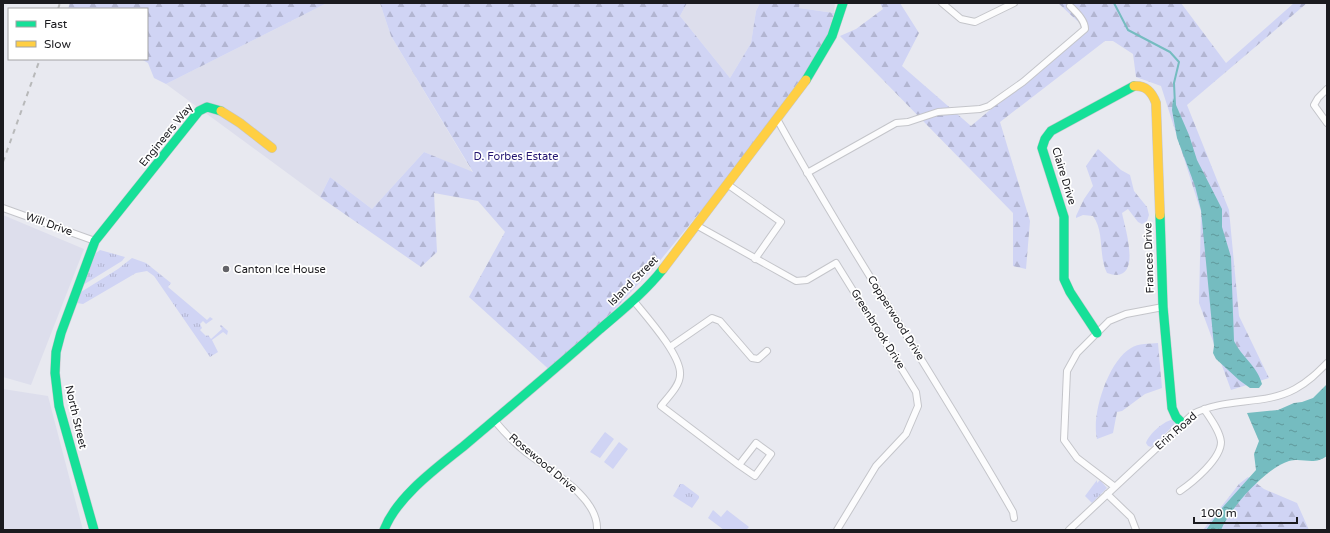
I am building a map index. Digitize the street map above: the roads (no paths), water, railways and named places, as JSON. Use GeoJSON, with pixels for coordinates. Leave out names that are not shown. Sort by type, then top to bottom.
{"type":"FeatureCollection","features":[{"type":"Feature","properties":{"kind":"street","name":"Island Street"},"geometry":{"type":"LineString","coordinates":[[384,530],[387,522],[400,504],[425,478],[633,300],[665,267],[815,67],[831,40],[840,17],[843,3]]}},
{"type":"Feature","properties":{"kind":"street"},"geometry":{"type":"LineString","coordinates":[[942,3],[961,19],[975,22],[1014,3]]}},
{"type":"Feature","properties":{"kind":"street"},"geometry":{"type":"LineString","coordinates":[[808,173],[896,123],[908,122],[938,112],[980,109],[996,103],[1023,82],[1084,29],[1084,25],[1070,6]]}},
{"type":"Feature","properties":{"kind":"street","name":"Claire Drive"},"geometry":{"type":"LineString","coordinates":[[1097,333],[1070,292],[1064,279],[1064,217],[1042,148],[1049,133],[1131,87],[1141,86],[1149,90]]}},
{"type":"Feature","properties":{"kind":"street"},"geometry":{"type":"LineString","coordinates":[[1327,89],[1314,103],[1315,108],[1327,123]]}},
{"type":"Feature","properties":{"kind":"street","name":"Frances Drive"},"geometry":{"type":"LineString","coordinates":[[1149,90],[1155,98],[1156,103],[1163,306],[1172,408],[1176,417],[1182,423]]}},
{"type":"Feature","properties":{"kind":"street","name":"Engineers Way"},"geometry":{"type":"LineString","coordinates":[[95,241],[199,111],[207,107],[215,108],[235,119],[272,148]]}},
{"type":"Feature","properties":{"kind":"street","name":"Copperwood Drive"},"geometry":{"type":"LineString","coordinates":[[777,119],[808,173],[965,429],[1014,512],[1014,518]]}},
{"type":"Feature","properties":{"kind":"street"},"geometry":{"type":"LineString","coordinates":[[727,184],[781,222],[755,259]]}},
{"type":"Feature","properties":{"kind":"street","name":"Will Drive"},"geometry":{"type":"LineString","coordinates":[[3,208],[95,241]]}},
{"type":"Feature","properties":{"kind":"street","name":"Greenbrook Drive"},"geometry":{"type":"LineString","coordinates":[[696,225],[796,281],[802,282],[836,263],[916,392],[918,406],[906,434],[876,466],[837,530]]}},
{"type":"Feature","properties":{"kind":"street","name":"North Street"},"geometry":{"type":"LineString","coordinates":[[94,530],[59,406],[55,373],[56,352],[61,333],[95,241]]}},
{"type":"Feature","properties":{"kind":"street"},"geometry":{"type":"LineString","coordinates":[[633,300],[670,347],[677,363],[680,375],[679,381],[660,406],[739,465],[755,476],[771,454],[756,443],[739,465]]}},
{"type":"Feature","properties":{"kind":"street"},"geometry":{"type":"LineString","coordinates":[[1115,487],[1077,458],[1067,446],[1064,437],[1068,368],[1077,353],[1109,321],[1119,316],[1163,306]]}},
{"type":"Feature","properties":{"kind":"street"},"geometry":{"type":"LineString","coordinates":[[670,347],[712,318],[720,321],[749,356],[758,359],[767,351]]}},
{"type":"Feature","properties":{"kind":"street","name":"Erin Road"},"geometry":{"type":"LineString","coordinates":[[1069,530],[1193,414],[1204,409],[1279,395],[1305,383],[1327,363]]}},
{"type":"Feature","properties":{"kind":"street"},"geometry":{"type":"LineString","coordinates":[[1180,491],[1195,480],[1217,455],[1220,449],[1219,436],[1204,409]]}},
{"type":"Feature","properties":{"kind":"street","name":"Rosewood Drive"},"geometry":{"type":"LineString","coordinates":[[494,420],[522,449],[550,469],[580,495],[595,516],[597,530]]}},
{"type":"Feature","properties":{"kind":"street"},"geometry":{"type":"LineString","coordinates":[[1107,494],[1132,517],[1136,530]]}},
{"type":"Feature","properties":{"kind":"water"},"geometry":{"type":"Polygon","coordinates":[[[1173,98],[1189,135],[1197,160],[1222,209],[1222,227],[1231,257],[1234,341],[1257,372],[1262,384],[1259,388],[1250,388],[1239,380],[1216,359],[1213,353],[1214,346],[1201,210],[1195,186],[1177,138],[1172,110],[1173,98]]]}},
{"type":"Feature","properties":{"kind":"water"},"geometry":{"type":"Polygon","coordinates":[[[1327,384],[1327,456],[1313,461],[1294,460],[1280,465],[1260,480],[1240,500],[1221,530],[1206,530],[1222,508],[1256,470],[1254,454],[1259,441],[1247,413],[1278,410],[1294,403],[1302,402],[1313,398],[1327,384]]]}},
{"type":"Feature","properties":{"kind":"waterway"},"geometry":{"type":"LineString","coordinates":[[1114,3],[1128,30],[1170,52],[1179,62],[1174,83],[1175,105]]}},
{"type":"Feature","properties":{"kind":"railway"},"geometry":{"type":"LineString","coordinates":[[58,8],[60,3]]}},
{"type":"Feature","properties":{"kind":"railway"},"geometry":{"type":"LineString","coordinates":[[3,162],[40,60]]}},
{"type":"Feature","properties":{"kind":"place","name":"Canton Ice House"},"geometry":{"type":"Point","coordinates":[226,269]}},
{"type":"Feature","properties":{"kind":"park label","name":"D. Forbes Estate"},"geometry":{"type":"Point","coordinates":[516,156]}}]}
